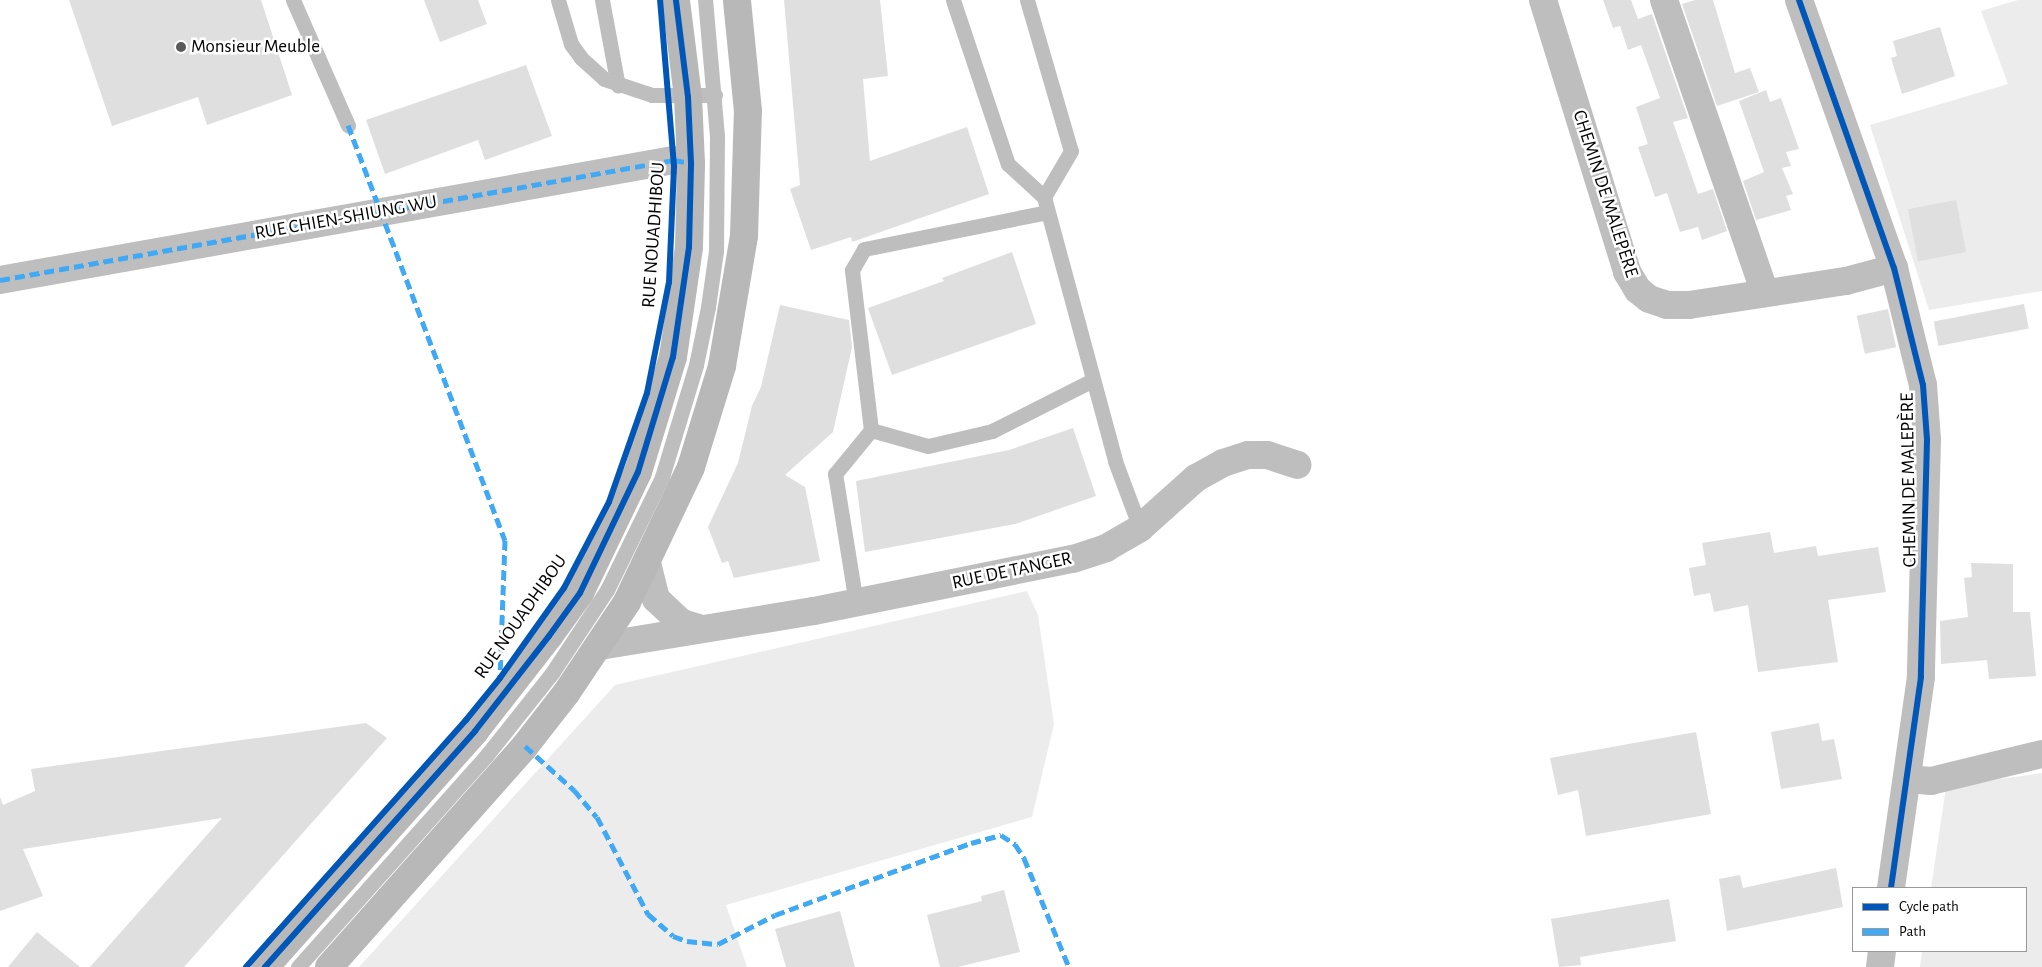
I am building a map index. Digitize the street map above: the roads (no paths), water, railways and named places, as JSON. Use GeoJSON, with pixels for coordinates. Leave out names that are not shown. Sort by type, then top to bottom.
{"type":"FeatureCollection","features":[{"type":"Feature","properties":{"kind":"street","name":"RUE NOUADHIBOU"},"geometry":{"type":"LineString","coordinates":[[265,967],[475,732],[580,593],[638,472],[673,357],[689,247],[691,163],[688,98],[676,0]]}},
{"type":"Feature","properties":{"kind":"street"},"geometry":{"type":"LineString","coordinates":[[329,967],[525,746],[600,646],[647,563],[691,467],[722,366],[735,301],[748,186],[748,111],[737,0]]}},
{"type":"Feature","properties":{"kind":"street","name":"CHEMIN DE MALEPÈRE"},"geometry":{"type":"LineString","coordinates":[[1543,0],[1627,272],[1638,290],[1649,299],[1666,305],[1765,293],[1846,281],[1894,268]]}},
{"type":"Feature","properties":{"kind":"street"},"geometry":{"type":"LineString","coordinates":[[1664,0],[1765,293]]}},
{"type":"Feature","properties":{"kind":"street","name":"CHEMIN DE MALEPÈRE"},"geometry":{"type":"LineString","coordinates":[[1799,0],[1894,268],[1923,385],[1927,440],[1921,676],[1908,779],[1891,887]]}},
{"type":"Feature","properties":{"kind":"street","name":"RUE CHIEN-SHIUNG WU"},"geometry":{"type":"LineString","coordinates":[[0,280],[674,160],[691,163]]}},
{"type":"Feature","properties":{"kind":"street","name":"RUE DE TANGER"},"geometry":{"type":"LineString","coordinates":[[600,646],[698,628],[856,603],[1073,559],[1106,548],[1140,528],[1196,478],[1223,463],[1248,455],[1267,455],[1297,465]]}},
{"type":"Feature","properties":{"kind":"street"},"geometry":{"type":"LineString","coordinates":[[647,563],[656,599],[682,623],[698,628]]}},
{"type":"Feature","properties":{"kind":"street"},"geometry":{"type":"LineString","coordinates":[[1908,779],[1931,781],[2042,754]]}},
{"type":"Feature","properties":{"kind":"street"},"geometry":{"type":"LineString","coordinates":[[1880,967],[1882,952]]}},
{"type":"Feature","properties":{"kind":"lane"},"geometry":{"type":"LineString","coordinates":[[292,0],[348,125]]}},
{"type":"Feature","properties":{"kind":"lane"},"geometry":{"type":"LineString","coordinates":[[558,0],[565,29],[580,58],[604,79],[618,86],[652,95],[688,98],[715,95]]}},
{"type":"Feature","properties":{"kind":"lane"},"geometry":{"type":"LineString","coordinates":[[602,0],[618,86]]}},
{"type":"Feature","properties":{"kind":"lane"},"geometry":{"type":"LineString","coordinates":[[298,967],[516,719],[583,630],[639,528],[679,427],[708,307],[718,196],[715,95],[705,0]]}},
{"type":"Feature","properties":{"kind":"lane"},"geometry":{"type":"LineString","coordinates":[[953,0],[1008,164],[1046,204],[1115,461],[1140,528]]}},
{"type":"Feature","properties":{"kind":"lane"},"geometry":{"type":"LineString","coordinates":[[1027,0],[1071,151],[1046,204]]}},
{"type":"Feature","properties":{"kind":"lane"},"geometry":{"type":"LineString","coordinates":[[856,603],[835,474],[872,430],[852,270],[864,249],[1046,204]]}},
{"type":"Feature","properties":{"kind":"lane"},"geometry":{"type":"LineString","coordinates":[[872,430],[928,446],[992,431],[1093,380]]}},
{"type":"Feature","properties":{"kind":"place","name":"Monsieur Meuble"},"geometry":{"type":"Point","coordinates":[181,47]}}]}
